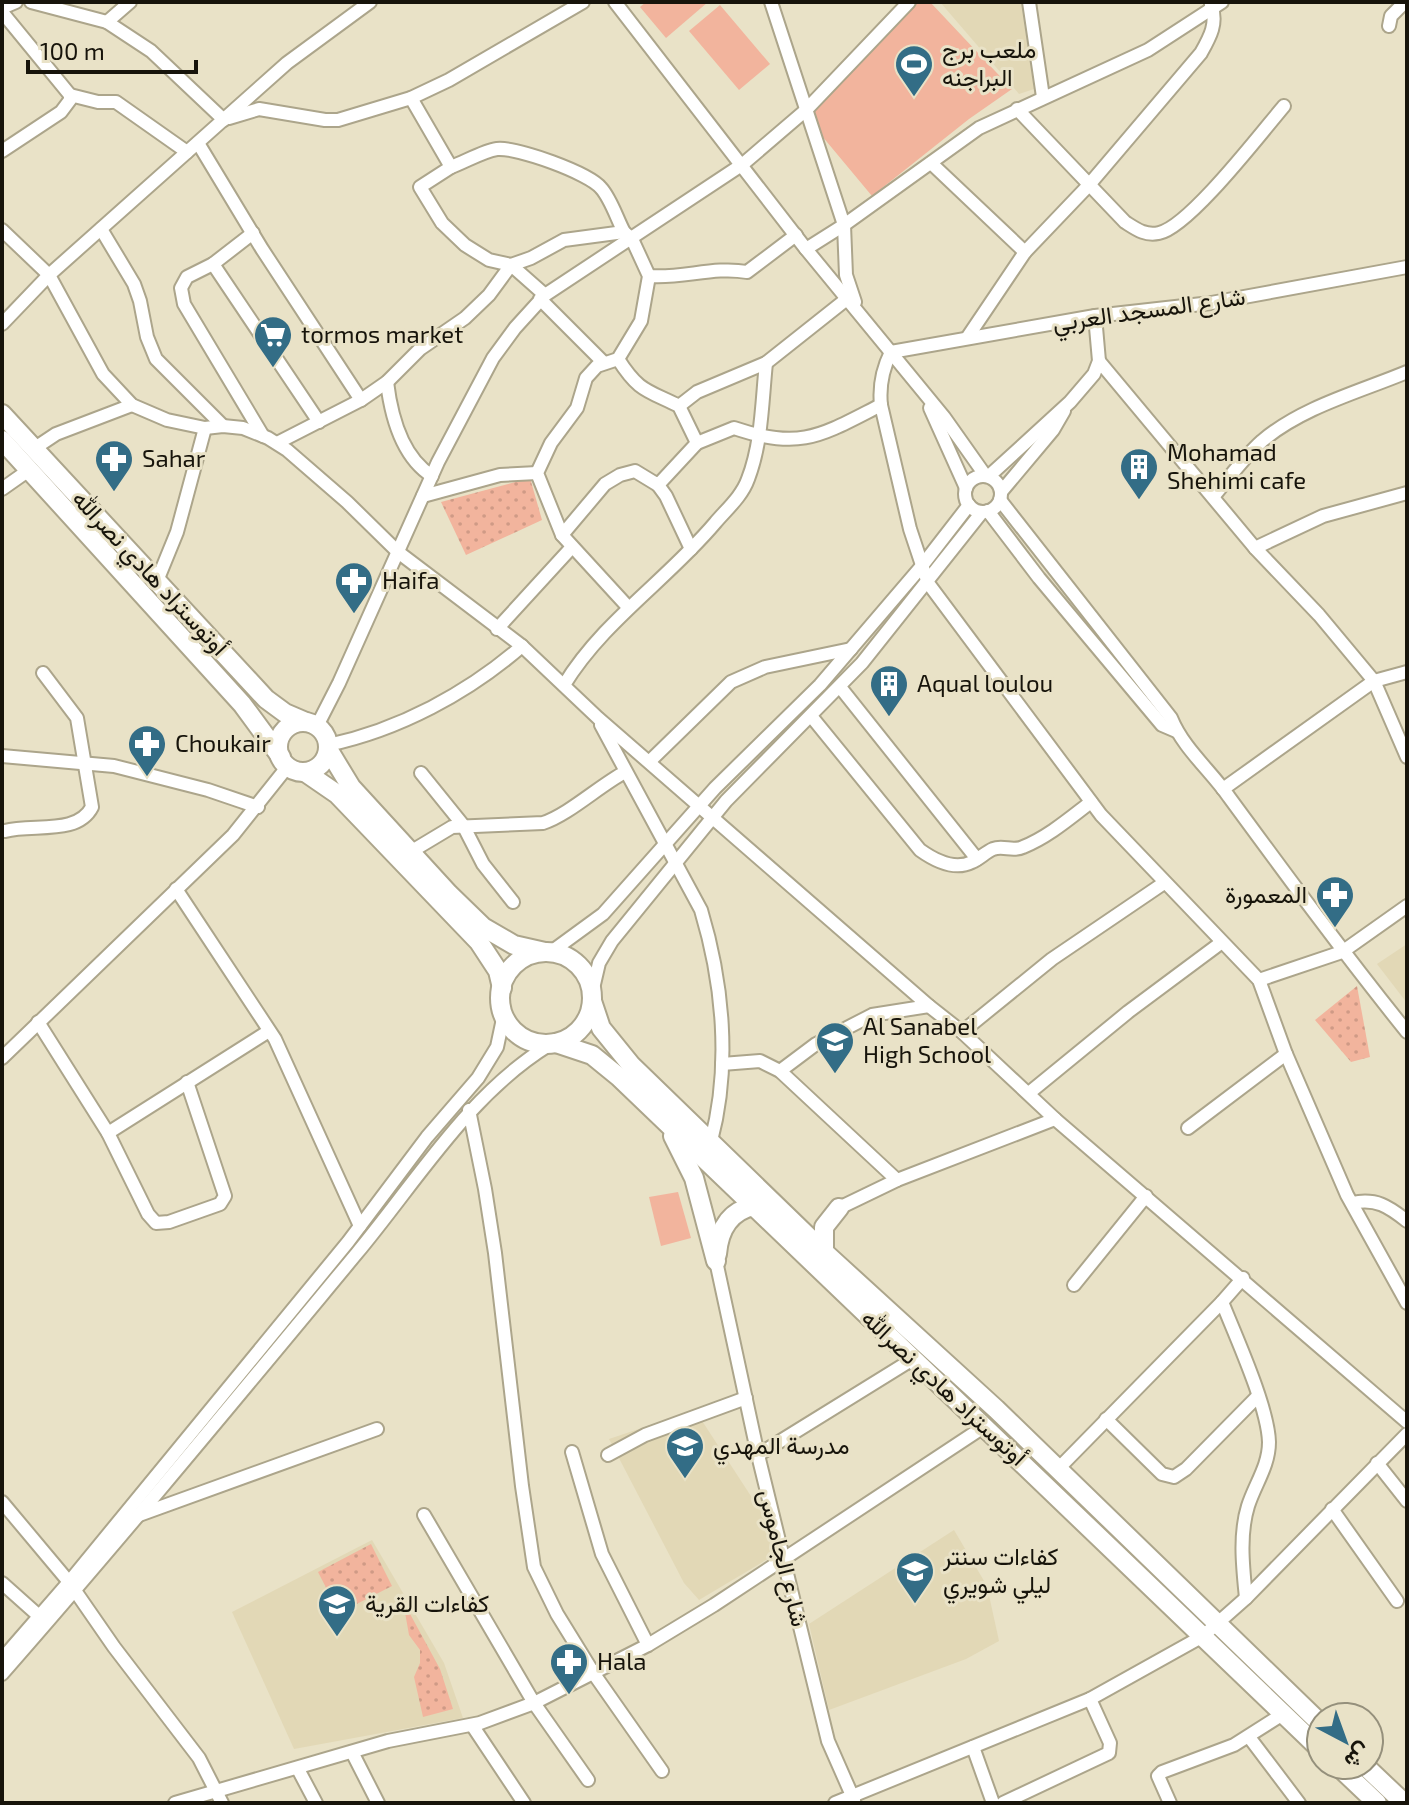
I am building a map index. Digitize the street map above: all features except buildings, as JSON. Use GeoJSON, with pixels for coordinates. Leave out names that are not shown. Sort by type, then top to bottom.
{"type":"FeatureCollection","features":[{"type":"Feature","properties":{"kind":"highway","name":"أوتوستراد هادي نصرالله"},"geometry":{"type":"LineString","coordinates":[[2,414],[266,699],[285,713],[312,724]]}},
{"type":"Feature","properties":{"kind":"highway","name":"أوتوستراد هادي نصرالله"},"geometry":{"type":"LineString","coordinates":[[2,440],[242,704],[291,765],[337,794],[479,942],[495,964],[502,988],[504,1014],[509,1025],[520,1036],[592,1055],[661,1116],[985,1426],[1210,1630],[1305,1710]]}},
{"type":"Feature","properties":{"kind":"highway"},"geometry":{"type":"LineString","coordinates":[[294,724],[312,724],[325,734],[328,747],[319,766],[291,765],[279,744],[284,732],[294,724]]}},
{"type":"Feature","properties":{"kind":"highway","name":"أوتوستراد هادي نصرالله"},"geometry":{"type":"LineString","coordinates":[[328,747],[351,787],[449,894],[490,933],[514,945],[566,957],[578,965],[588,978],[601,1028],[623,1057],[824,1252],[1058,1469],[1305,1735]]}},
{"type":"Feature","properties":{"kind":"highway"},"geometry":{"type":"LineString","coordinates":[[502,988],[514,965],[529,956],[548,952]]}},
{"type":"Feature","properties":{"kind":"highway"},"geometry":{"type":"LineString","coordinates":[[552,1044],[570,1037],[581,1028],[589,1016],[592,997]]}},
{"type":"Feature","properties":{"kind":"highway"},"geometry":{"type":"LineString","coordinates":[[661,1116],[694,1178],[716,1261]]}},
{"type":"Feature","properties":{"kind":"highway"},"geometry":{"type":"LineString","coordinates":[[716,1261],[718,1241],[726,1222],[739,1211],[754,1206]]}},
{"type":"Feature","properties":{"kind":"highway"},"geometry":{"type":"LineString","coordinates":[[792,1221],[839,1208]]}},
{"type":"Feature","properties":{"kind":"highway"},"geometry":{"type":"LineString","coordinates":[[824,1252],[824,1227],[839,1208]]}},
{"type":"Feature","properties":{"kind":"highway"},"geometry":{"type":"LineString","coordinates":[[1354,1781],[1377,1803]]}},
{"type":"Feature","properties":{"kind":"highway"},"geometry":{"type":"LineString","coordinates":[[1381,1781],[1404,1803]]}},
{"type":"Feature","properties":{"kind":"street"},"geometry":{"type":"LineString","coordinates":[[16,2],[2,10],[70,95],[98,102],[116,102],[193,148],[253,233],[361,400]]}},
{"type":"Feature","properties":{"kind":"street"},"geometry":{"type":"LineString","coordinates":[[31,2],[107,22],[151,51],[224,120]]}},
{"type":"Feature","properties":{"kind":"street"},"geometry":{"type":"LineString","coordinates":[[107,22],[130,2]]}},
{"type":"Feature","properties":{"kind":"street"},"geometry":{"type":"LineString","coordinates":[[2,324],[49,275],[287,63],[370,2]]}},
{"type":"Feature","properties":{"kind":"street"},"geometry":{"type":"LineString","coordinates":[[224,120],[259,109],[338,120],[411,98],[449,80],[583,2]]}},
{"type":"Feature","properties":{"kind":"street"},"geometry":{"type":"LineString","coordinates":[[615,2],[806,249],[944,417],[987,476],[997,482],[1001,496],[1171,718],[1176,731],[1223,789],[1342,952],[1407,1032]]}},
{"type":"Feature","properties":{"kind":"street"},"geometry":{"type":"LineString","coordinates":[[771,2],[844,225],[846,275],[861,315]]}},
{"type":"Feature","properties":{"kind":"street"},"geometry":{"type":"LineString","coordinates":[[312,724],[493,358],[542,297],[628,236],[743,164],[806,110],[909,2]]}},
{"type":"Feature","properties":{"kind":"street"},"geometry":{"type":"LineString","coordinates":[[1029,2],[1043,97]]}},
{"type":"Feature","properties":{"kind":"street"},"geometry":{"type":"LineString","coordinates":[[1389,26],[1391,16],[1405,2]]}},
{"type":"Feature","properties":{"kind":"street"},"geometry":{"type":"LineString","coordinates":[[806,249],[979,128],[1148,50],[1215,4]]}},
{"type":"Feature","properties":{"kind":"street"},"geometry":{"type":"LineString","coordinates":[[967,338],[1025,252],[1088,186],[1201,53],[1213,28],[1215,4]]}},
{"type":"Feature","properties":{"kind":"street"},"geometry":{"type":"LineString","coordinates":[[2,151],[61,112],[69,104],[70,95]]}},
{"type":"Feature","properties":{"kind":"street"},"geometry":{"type":"LineString","coordinates":[[411,98],[451,167]]}},
{"type":"Feature","properties":{"kind":"street"},"geometry":{"type":"LineString","coordinates":[[1017,109],[1125,222],[1141,232],[1164,232],[1192,211],[1284,106]]}},
{"type":"Feature","properties":{"kind":"street"},"geometry":{"type":"LineString","coordinates":[[628,236],[564,240],[511,265],[489,260],[465,245],[442,223],[420,187],[451,167],[497,149],[541,158],[602,188],[628,236],[649,276],[641,321],[618,359],[597,366],[586,378],[577,408],[551,443],[537,473],[562,535],[628,607]]}},
{"type":"Feature","properties":{"kind":"street"},"geometry":{"type":"LineString","coordinates":[[931,163],[1025,252]]}},
{"type":"Feature","properties":{"kind":"street"},"geometry":{"type":"LineString","coordinates":[[101,229],[134,284],[144,314],[147,337],[156,359],[223,426]]}},
{"type":"Feature","properties":{"kind":"street"},"geometry":{"type":"LineString","coordinates":[[2,230],[49,275],[103,374],[132,405],[167,420],[205,428],[243,428],[277,443],[347,502],[398,552],[522,646],[598,718],[962,1032],[1055,1119],[1407,1422]]}},
{"type":"Feature","properties":{"kind":"street"},"geometry":{"type":"LineString","coordinates":[[253,233],[213,264],[187,277],[181,288],[182,300],[263,436]]}},
{"type":"Feature","properties":{"kind":"street"},"geometry":{"type":"LineString","coordinates":[[649,276],[666,278],[728,269],[747,272],[796,235]]}},
{"type":"Feature","properties":{"kind":"street"},"geometry":{"type":"LineString","coordinates":[[213,264],[319,422]]}},
{"type":"Feature","properties":{"kind":"street"},"geometry":{"type":"LineString","coordinates":[[511,265],[604,363]]}},
{"type":"Feature","properties":{"kind":"street"},"geometry":{"type":"LineString","coordinates":[[277,443],[361,400],[387,382],[420,349],[465,318],[489,295],[511,265]]}},
{"type":"Feature","properties":{"kind":"street","name":"شارع المسجد العربي"},"geometry":{"type":"LineString","coordinates":[[891,352],[1095,316],[1211,303],[1407,267]]}},
{"type":"Feature","properties":{"kind":"street"},"geometry":{"type":"LineString","coordinates":[[679,406],[697,392],[766,363],[848,298]]}},
{"type":"Feature","properties":{"kind":"street"},"geometry":{"type":"LineString","coordinates":[[966,488],[975,477],[987,476],[1070,402],[1088,381],[1099,361],[1095,316]]}},
{"type":"Feature","properties":{"kind":"street"},"geometry":{"type":"LineString","coordinates":[[891,352],[882,378],[881,405],[921,567],[928,583],[1091,802],[1164,883],[1259,980],[1286,1054],[1352,1203],[1407,1303]]}},
{"type":"Feature","properties":{"kind":"street"},"geometry":{"type":"LineString","coordinates":[[618,359],[630,378],[644,391],[679,406],[697,443]]}},
{"type":"Feature","properties":{"kind":"street"},"geometry":{"type":"LineString","coordinates":[[1099,361],[1255,548],[1319,615],[1374,681],[1407,757]]}},
{"type":"Feature","properties":{"kind":"street"},"geometry":{"type":"LineString","coordinates":[[564,685],[576,665],[628,607],[691,549],[742,490],[759,436],[766,363]]}},
{"type":"Feature","properties":{"kind":"street"},"geometry":{"type":"LineString","coordinates":[[1213,497],[1244,459],[1279,428],[1299,416],[1407,372]]}},
{"type":"Feature","properties":{"kind":"street"},"geometry":{"type":"LineString","coordinates":[[387,382],[389,403],[404,443],[422,470],[432,476]]}},
{"type":"Feature","properties":{"kind":"street"},"geometry":{"type":"LineString","coordinates":[[918,388],[937,421],[966,488],[965,497],[969,505],[985,512],[1162,725],[1176,731]]}},
{"type":"Feature","properties":{"kind":"street"},"geometry":{"type":"LineString","coordinates":[[592,997],[599,963],[612,941],[744,782],[840,687],[1001,496],[1053,430],[1070,402]]}},
{"type":"Feature","properties":{"kind":"street"},"geometry":{"type":"LineString","coordinates":[[35,448],[56,434],[132,405]]}},
{"type":"Feature","properties":{"kind":"street"},"geometry":{"type":"LineString","coordinates":[[658,485],[697,443],[734,428],[759,436],[800,440],[842,425],[881,405]]}},
{"type":"Feature","properties":{"kind":"street"},"geometry":{"type":"LineString","coordinates":[[157,581],[177,532],[205,428]]}},
{"type":"Feature","properties":{"kind":"street"},"geometry":{"type":"LineString","coordinates":[[2,489],[29,470]]}},
{"type":"Feature","properties":{"kind":"street"},"geometry":{"type":"LineString","coordinates":[[562,535],[586,504],[614,478],[638,471],[658,485],[666,496],[691,549]]}},
{"type":"Feature","properties":{"kind":"street"},"geometry":{"type":"LineString","coordinates":[[423,496],[500,475],[537,473]]}},
{"type":"Feature","properties":{"kind":"street"},"geometry":{"type":"LineString","coordinates":[[1255,548],[1323,516],[1407,493]]}},
{"type":"Feature","properties":{"kind":"street"},"geometry":{"type":"LineString","coordinates":[[548,952],[580,933],[603,914],[730,772],[807,698],[921,567],[969,505]]}},
{"type":"Feature","properties":{"kind":"street"},"geometry":{"type":"LineString","coordinates":[[497,629],[572,547]]}},
{"type":"Feature","properties":{"kind":"street"},"geometry":{"type":"LineString","coordinates":[[328,747],[395,723],[455,696],[490,674],[522,646]]}},
{"type":"Feature","properties":{"kind":"street"},"geometry":{"type":"LineString","coordinates":[[650,761],[731,682],[765,667],[851,649]]}},
{"type":"Feature","properties":{"kind":"street"},"geometry":{"type":"LineString","coordinates":[[1223,789],[1374,681],[1407,672]]}},
{"type":"Feature","properties":{"kind":"street"},"geometry":{"type":"LineString","coordinates":[[5,831],[25,826],[60,826],[86,817],[92,807],[77,718],[43,673]]}},
{"type":"Feature","properties":{"kind":"street"},"geometry":{"type":"LineString","coordinates":[[840,687],[977,859]]}},
{"type":"Feature","properties":{"kind":"street"},"geometry":{"type":"LineString","coordinates":[[811,716],[920,850],[949,865],[967,864],[993,849],[1023,848],[1062,825],[1091,802]]}},
{"type":"Feature","properties":{"kind":"street"},"geometry":{"type":"LineString","coordinates":[[598,718],[701,910],[708,932],[720,1007],[722,1064],[711,1141]]}},
{"type":"Feature","properties":{"kind":"street"},"geometry":{"type":"LineString","coordinates":[[2,756],[84,763],[140,772],[258,807]]}},
{"type":"Feature","properties":{"kind":"street"},"geometry":{"type":"LineString","coordinates":[[2,1058],[233,835],[291,765]]}},
{"type":"Feature","properties":{"kind":"street"},"geometry":{"type":"LineString","coordinates":[[412,851],[438,834],[463,825],[543,823],[555,819],[625,772]]}},
{"type":"Feature","properties":{"kind":"street"},"geometry":{"type":"LineString","coordinates":[[421,773],[463,825],[483,864],[513,902]]}},
{"type":"Feature","properties":{"kind":"street"},"geometry":{"type":"LineString","coordinates":[[962,1032],[1063,951],[1164,883]]}},
{"type":"Feature","properties":{"kind":"street"},"geometry":{"type":"LineString","coordinates":[[176,889],[269,1031],[293,1074],[360,1226]]}},
{"type":"Feature","properties":{"kind":"street"},"geometry":{"type":"LineString","coordinates":[[1259,980],[1342,952],[1407,906]]}},
{"type":"Feature","properties":{"kind":"street"},"geometry":{"type":"LineString","coordinates":[[1029,1093],[1128,1012],[1222,942]]}},
{"type":"Feature","properties":{"kind":"street"},"geometry":{"type":"LineString","coordinates":[[780,1071],[816,1044],[872,1015],[929,1006]]}},
{"type":"Feature","properties":{"kind":"street"},"geometry":{"type":"LineString","coordinates":[[2,1674],[360,1226],[427,1137],[463,1096],[493,1056],[501,1037],[504,1014]]}},
{"type":"Feature","properties":{"kind":"street"},"geometry":{"type":"LineString","coordinates":[[38,1022],[108,1133],[148,1214],[156,1223],[169,1222],[220,1204],[225,1196],[187,1082]]}},
{"type":"Feature","properties":{"kind":"street"},"geometry":{"type":"LineString","coordinates":[[108,1133],[269,1031]]}},
{"type":"Feature","properties":{"kind":"street"},"geometry":{"type":"LineString","coordinates":[[2,1659],[39,1616],[71,1587],[137,1516],[470,1113],[514,1068],[552,1044]]}},
{"type":"Feature","properties":{"kind":"street"},"geometry":{"type":"LineString","coordinates":[[1188,1128],[1286,1054]]}},
{"type":"Feature","properties":{"kind":"street"},"geometry":{"type":"LineString","coordinates":[[722,1064],[760,1061],[780,1071],[897,1180]]}},
{"type":"Feature","properties":{"kind":"street"},"geometry":{"type":"LineString","coordinates":[[463,1096],[470,1113],[495,1253],[534,1567],[557,1614],[594,1674],[662,1771]]}},
{"type":"Feature","properties":{"kind":"street"},"geometry":{"type":"LineString","coordinates":[[839,1208],[897,1180],[1055,1119]]}},
{"type":"Feature","properties":{"kind":"street"},"geometry":{"type":"LineString","coordinates":[[1074,1285],[1146,1196]]}},
{"type":"Feature","properties":{"kind":"street"},"geometry":{"type":"LineString","coordinates":[[1352,1203],[1368,1200],[1379,1202],[1407,1221]]}},
{"type":"Feature","properties":{"kind":"street","name":"شارع الجاموس"},"geometry":{"type":"LineString","coordinates":[[716,1261],[758,1455],[828,1741],[854,1799]]}},
{"type":"Feature","properties":{"kind":"street"},"geometry":{"type":"LineString","coordinates":[[1058,1469],[1243,1278]]}},
{"type":"Feature","properties":{"kind":"street"},"geometry":{"type":"LineString","coordinates":[[1222,1302],[1268,1428],[1269,1443],[1264,1470],[1248,1506],[1244,1525],[1246,1598]]}},
{"type":"Feature","properties":{"kind":"street"},"geometry":{"type":"LineString","coordinates":[[758,1455],[913,1359]]}},
{"type":"Feature","properties":{"kind":"street"},"geometry":{"type":"LineString","coordinates":[[1106,1419],[1162,1474],[1174,1477],[1186,1469],[1257,1397]]}},
{"type":"Feature","properties":{"kind":"street"},"geometry":{"type":"LineString","coordinates":[[608,1455],[645,1435],[746,1398]]}},
{"type":"Feature","properties":{"kind":"street"},"geometry":{"type":"LineString","coordinates":[[175,1803],[220,1797],[388,1741],[472,1725],[534,1703],[648,1645],[985,1426]]}},
{"type":"Feature","properties":{"kind":"street"},"geometry":{"type":"LineString","coordinates":[[137,1516],[377,1429]]}},
{"type":"Feature","properties":{"kind":"street"},"geometry":{"type":"LineString","coordinates":[[835,1803],[854,1799],[1090,1699],[1210,1630],[1246,1598],[1407,1434]]}},
{"type":"Feature","properties":{"kind":"street"},"geometry":{"type":"LineString","coordinates":[[572,1452],[602,1554],[648,1645]]}},
{"type":"Feature","properties":{"kind":"street"},"geometry":{"type":"LineString","coordinates":[[1377,1463],[1407,1501]]}},
{"type":"Feature","properties":{"kind":"street"},"geometry":{"type":"LineString","coordinates":[[2,1502],[71,1587],[199,1758],[220,1797]]}},
{"type":"Feature","properties":{"kind":"street"},"geometry":{"type":"LineString","coordinates":[[1332,1509],[1397,1601]]}},
{"type":"Feature","properties":{"kind":"street"},"geometry":{"type":"LineString","coordinates":[[424,1515],[534,1703],[588,1780]]}},
{"type":"Feature","properties":{"kind":"street"},"geometry":{"type":"LineString","coordinates":[[2,1583],[39,1616]]}},
{"type":"Feature","properties":{"kind":"street"},"geometry":{"type":"LineString","coordinates":[[1003,1803],[1109,1753],[1110,1743],[1090,1699]]}},
{"type":"Feature","properties":{"kind":"street"},"geometry":{"type":"LineString","coordinates":[[1170,1803],[1159,1782],[1158,1776],[1162,1772],[1234,1745],[1283,1714]]}},
{"type":"Feature","properties":{"kind":"street"},"geometry":{"type":"LineString","coordinates":[[472,1725],[524,1803]]}},
{"type":"Feature","properties":{"kind":"street"},"geometry":{"type":"LineString","coordinates":[[1249,1737],[1299,1803]]}},
{"type":"Feature","properties":{"kind":"street"},"geometry":{"type":"LineString","coordinates":[[973,1747],[993,1803]]}},
{"type":"Feature","properties":{"kind":"street"},"geometry":{"type":"LineString","coordinates":[[352,1752],[378,1803]]}},
{"type":"Feature","properties":{"kind":"street"},"geometry":{"type":"LineString","coordinates":[[298,1769],[316,1803]]}},
{"type":"Feature","properties":{"kind":"shaded area"},"geometry":{"type":"Polygon","coordinates":[[[646,2],[708,2],[666,38],[640,7],[646,2]]]}},
{"type":"Feature","properties":{"kind":"shaded area","name":"ملعب برج البراجنه"},"geometry":{"type":"Polygon","coordinates":[[[913,2],[930,2],[1012,89],[872,196],[807,118],[913,2]]]}},
{"type":"Feature","properties":{"kind":"shaded area"},"geometry":{"type":"Polygon","coordinates":[[[940,2],[1021,2],[1034,89],[1019,94],[940,2]]]}},
{"type":"Feature","properties":{"kind":"shaded area"},"geometry":{"type":"Polygon","coordinates":[[[720,5],[770,64],[739,90],[689,31],[720,5]]]}},
{"type":"Feature","properties":{"kind":"shaded area"},"geometry":{"type":"Polygon","coordinates":[[[530,478],[542,520],[466,555],[441,502],[530,478]]]}},
{"type":"Feature","properties":{"kind":"shaded area"},"geometry":{"type":"Polygon","coordinates":[[[1407,944],[1407,1003],[1377,964],[1407,944]]]}},
{"type":"Feature","properties":{"kind":"shaded area"},"geometry":{"type":"Polygon","coordinates":[[[1357,986],[1370,1057],[1351,1062],[1315,1020],[1357,986]]]}},
{"type":"Feature","properties":{"kind":"shaded area"},"geometry":{"type":"Polygon","coordinates":[[[678,1192],[691,1238],[661,1246],[649,1197],[678,1192]]]}},
{"type":"Feature","properties":{"kind":"shaded area","name":"مدرسة المهدي"},"geometry":{"type":"Polygon","coordinates":[[[695,1410],[776,1539],[776,1554],[699,1600],[684,1583],[609,1439],[695,1410]]]}},
{"type":"Feature","properties":{"kind":"shaded area","name":"كفاءات سنتر ليلي شويري"},"geometry":{"type":"Polygon","coordinates":[[[954,1530],[987,1586],[999,1641],[966,1659],[829,1710],[809,1624],[954,1530]]]}},
{"type":"Feature","properties":{"kind":"shaded area","name":"كفاءات القرية"},"geometry":{"type":"Polygon","coordinates":[[[372,1540],[444,1663],[463,1718],[294,1749],[232,1612],[372,1540]]]}},
{"type":"Feature","properties":{"kind":"shaded area"},"geometry":{"type":"Polygon","coordinates":[[[371,1544],[392,1586],[339,1613],[318,1572],[371,1544]]]}},
{"type":"Feature","properties":{"kind":"shaded area"},"geometry":{"type":"Polygon","coordinates":[[[403,1601],[440,1669],[453,1709],[423,1717],[414,1677],[420,1663],[420,1650],[409,1635],[403,1601]]]}},
{"type":"Feature","properties":{"kind":"place","name":"ملعب برج البراجنه"},"geometry":{"type":"Point","coordinates":[914,98]}},
{"type":"Feature","properties":{"kind":"place","name":"tormos market"},"geometry":{"type":"Point","coordinates":[273,369]}},
{"type":"Feature","properties":{"kind":"place","name":"Sahar"},"geometry":{"type":"Point","coordinates":[114,493]}},
{"type":"Feature","properties":{"kind":"place","name":"Mohamad Shehimi cafe"},"geometry":{"type":"Point","coordinates":[1139,501]}},
{"type":"Feature","properties":{"kind":"place","name":"Haifa"},"geometry":{"type":"Point","coordinates":[354,615]}},
{"type":"Feature","properties":{"kind":"place","name":"Aqual loulou"},"geometry":{"type":"Point","coordinates":[889,718]}},
{"type":"Feature","properties":{"kind":"place","name":"Choukair"},"geometry":{"type":"Point","coordinates":[147,778]}},
{"type":"Feature","properties":{"kind":"place","name":"المعمورة"},"geometry":{"type":"Point","coordinates":[1335,929]}},
{"type":"Feature","properties":{"kind":"place","name":"Al Sanabel High School"},"geometry":{"type":"Point","coordinates":[835,1075]}},
{"type":"Feature","properties":{"kind":"place","name":"مدرسة المهدي"},"geometry":{"type":"Point","coordinates":[685,1480]}},
{"type":"Feature","properties":{"kind":"place","name":"كفاءات سنتر ليلي شويري"},"geometry":{"type":"Point","coordinates":[915,1605]}},
{"type":"Feature","properties":{"kind":"place","name":"كفاءات القرية"},"geometry":{"type":"Point","coordinates":[337,1638]}},
{"type":"Feature","properties":{"kind":"place","name":"Hala"},"geometry":{"type":"Point","coordinates":[569,1696]}}]}
